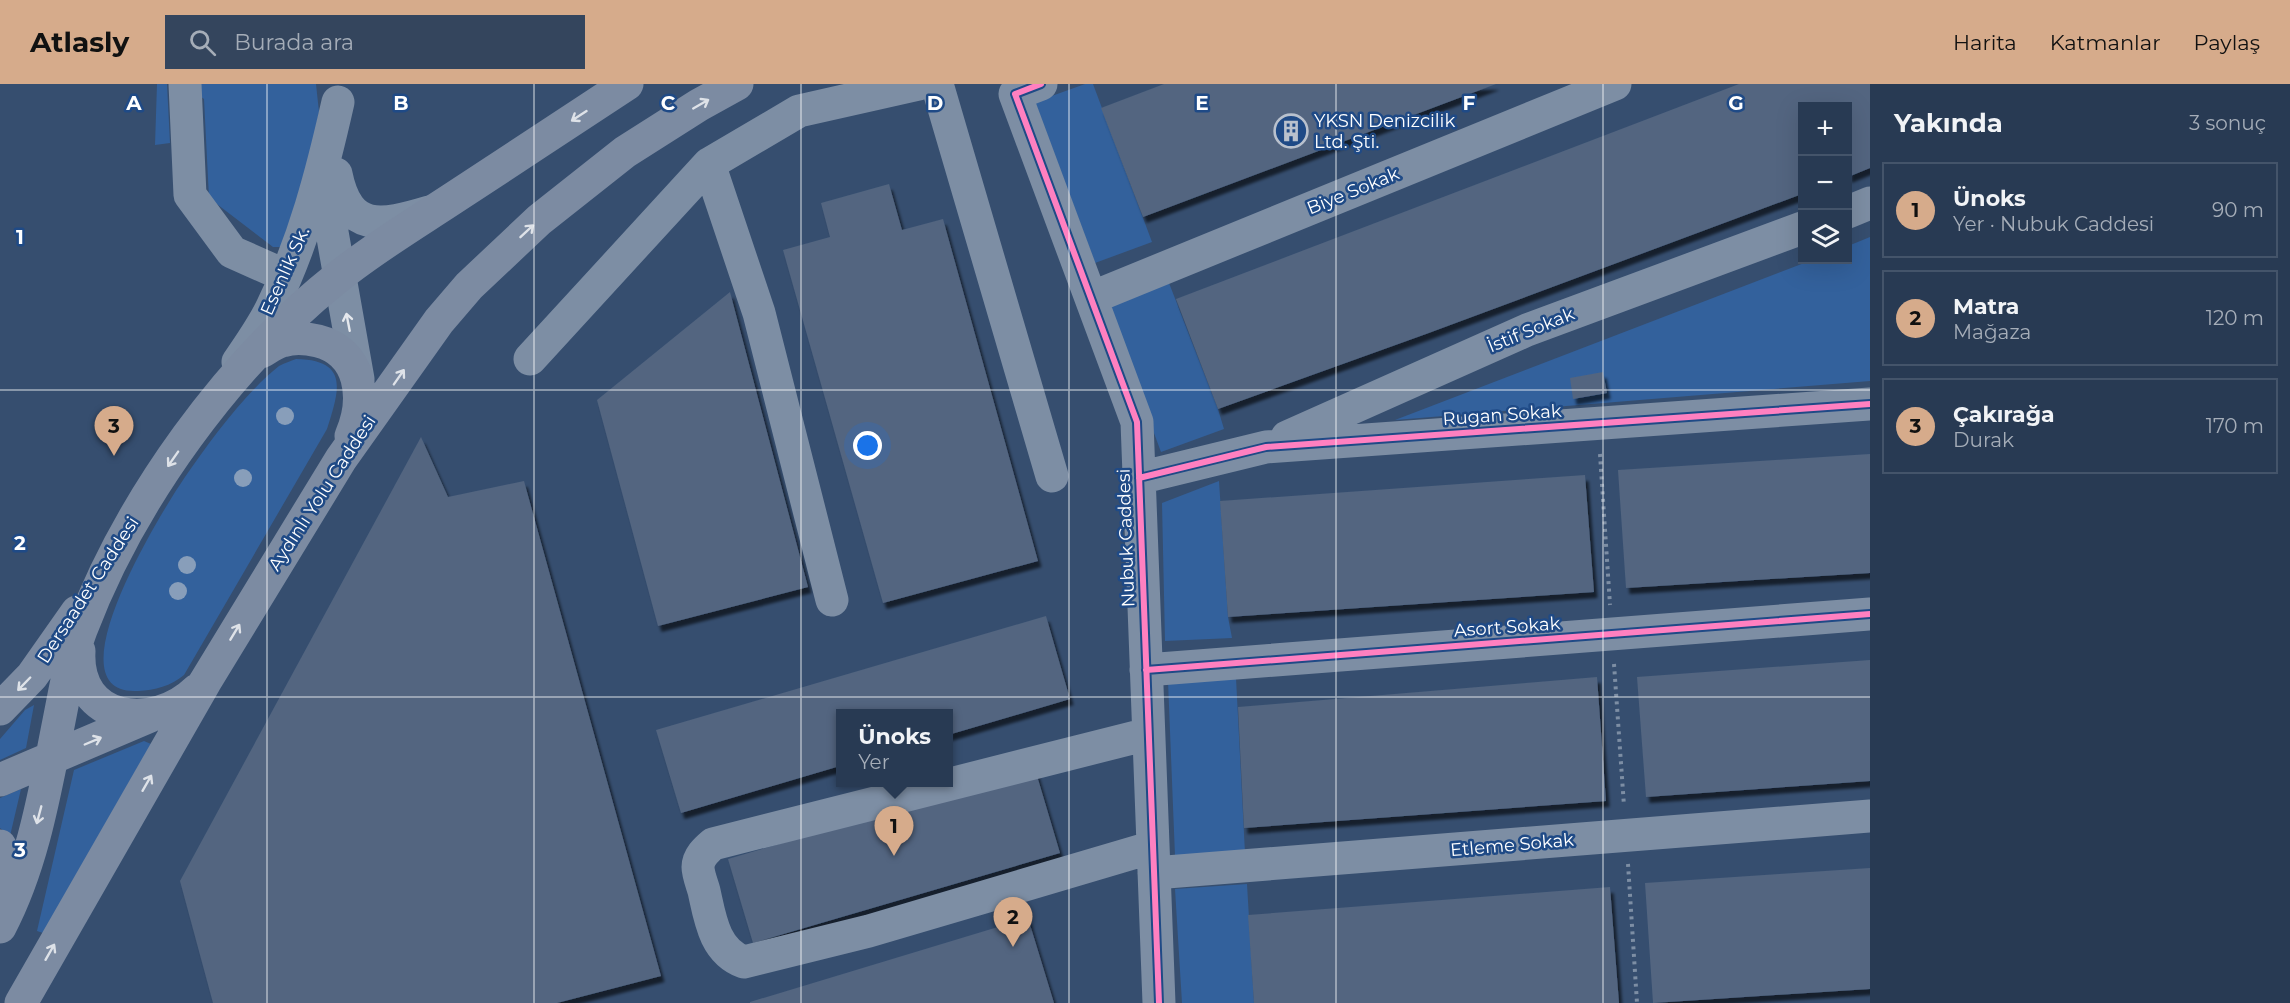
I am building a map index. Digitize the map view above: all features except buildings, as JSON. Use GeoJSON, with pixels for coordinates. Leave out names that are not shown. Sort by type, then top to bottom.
{"type":"FeatureCollection","features":[{"type":"Feature","properties":{"kind":"main road"},"geometry":{"type":"LineString","coordinates":[[4,919],[30,851],[69,672],[80,633],[95,596],[148,495],[197,425],[249,359],[297,311],[339,276],[402,230],[627,84]]}},
{"type":"Feature","properties":{"kind":"main road","name":"Aydınlı Yolu Caddesi"},"geometry":{"type":"LineString","coordinates":[[21,1003],[205,682],[341,459],[416,352],[469,286],[539,220],[625,152],[737,84]]}},
{"type":"Feature","properties":{"kind":"main road"},"geometry":{"type":"LineString","coordinates":[[249,359],[281,341],[304,338],[326,343],[347,356],[358,379],[360,404],[355,428],[341,459]]}},
{"type":"Feature","properties":{"kind":"main road","name":"Dersaadet Caddesi"},"geometry":{"type":"LineString","coordinates":[[0,709],[32,676],[67,629],[148,495]]}},
{"type":"Feature","properties":{"kind":"main road"},"geometry":{"type":"LineString","coordinates":[[80,633],[78,664],[83,686],[98,702],[114,712],[132,716],[157,714]]}},
{"type":"Feature","properties":{"kind":"main road"},"geometry":{"type":"LineString","coordinates":[[0,780],[157,714],[186,700],[205,682]]}},
{"type":"Feature","properties":{"kind":"main road"},"geometry":{"type":"LineString","coordinates":[[0,846],[13,877],[4,919]]}},
{"type":"Feature","properties":{"kind":"street"},"geometry":{"type":"LineString","coordinates":[[185,84],[190,195],[232,252],[286,276]]}},
{"type":"Feature","properties":{"kind":"street"},"geometry":{"type":"LineString","coordinates":[[530,359],[709,164],[799,111],[919,84]]}},
{"type":"Feature","properties":{"kind":"street"},"geometry":{"type":"LineString","coordinates":[[936,84],[1052,476]]}},
{"type":"Feature","properties":{"kind":"street","name":"Biye Sokak"},"geometry":{"type":"LineString","coordinates":[[1091,298],[1615,84]]}},
{"type":"Feature","properties":{"kind":"street","name":"Nubuk Caddesi"},"geometry":{"type":"LineString","coordinates":[[1016,87],[1137,422],[1158,1003]]}},
{"type":"Feature","properties":{"kind":"street","name":"Esenlik Sk."},"geometry":{"type":"LineString","coordinates":[[197,425],[271,309],[286,276],[311,211],[338,93]]}},
{"type":"Feature","properties":{"kind":"street","name":"Esenlik Sk."},"geometry":{"type":"LineString","coordinates":[[338,93],[330,197],[332,232],[358,379]]}},
{"type":"Feature","properties":{"kind":"street"},"geometry":{"type":"LineString","coordinates":[[333,159],[340,193],[352,213],[370,221],[390,223],[434,211]]}},
{"type":"Feature","properties":{"kind":"street"},"geometry":{"type":"LineString","coordinates":[[709,164],[759,313],[832,600]]}},
{"type":"Feature","properties":{"kind":"street"},"geometry":{"type":"LineString","coordinates":[[1852,210],[1870,203]]}},
{"type":"Feature","properties":{"kind":"street","name":"İstif Sokak"},"geometry":{"type":"LineString","coordinates":[[1266,447],[1527,330],[1798,230]]}},
{"type":"Feature","properties":{"kind":"street","name":"Rugan Sokak"},"geometry":{"type":"LineString","coordinates":[[1139,478],[1266,447],[1870,404]]}},
{"type":"Feature","properties":{"kind":"street","name":"Asort Sokak"},"geometry":{"type":"LineString","coordinates":[[1146,670],[1870,614]]}},
{"type":"Feature","properties":{"kind":"street","name":"Etleme Sokak"},"geometry":{"type":"LineString","coordinates":[[953,783],[1148,734]]}},
{"type":"Feature","properties":{"kind":"street","name":"Etleme Sokak"},"geometry":{"type":"LineString","coordinates":[[938,787],[713,844],[703,853],[698,867],[714,933],[726,951],[734,958],[744,962],[1153,860],[1626,836],[1870,816]]}},
{"type":"Feature","properties":{"kind":"path"},"geometry":{"type":"LineString","coordinates":[[1598,424],[1637,1003]]}},
{"type":"Feature","properties":{"kind":"shaded area"},"geometry":{"type":"Polygon","coordinates":[[[157,84],[167,84],[170,143],[155,145],[157,84]]]}},
{"type":"Feature","properties":{"kind":"shaded area"},"geometry":{"type":"Polygon","coordinates":[[[192,84],[316,84],[319,112],[291,247],[273,247],[209,198],[204,99],[193,91],[192,84]]]}},
{"type":"Feature","properties":{"kind":"shaded area"},"geometry":{"type":"Polygon","coordinates":[[[1085,84],[1093,84],[1152,242],[1095,263],[1035,102],[1085,84]]]}},
{"type":"Feature","properties":{"kind":"shaded area"},"geometry":{"type":"Polygon","coordinates":[[[1870,237],[1870,381],[1395,420],[1802,264],[1852,264],[1852,244],[1870,237]]]}},
{"type":"Feature","properties":{"kind":"shaded area"},"geometry":{"type":"Polygon","coordinates":[[[1169,283],[1224,429],[1161,452],[1107,306],[1169,283]]]}},
{"type":"Feature","properties":{"kind":"shaded area"},"geometry":{"type":"Polygon","coordinates":[[[296,359],[325,365],[333,372],[337,390],[327,429],[184,675],[168,685],[138,691],[113,684],[104,664],[107,633],[120,597],[156,523],[195,463],[241,403],[279,366],[296,359]]]}},
{"type":"Feature","properties":{"kind":"shaded area"},"geometry":{"type":"Polygon","coordinates":[[[1219,481],[1228,617],[1232,638],[1165,641],[1162,503],[1219,481]]]}},
{"type":"Feature","properties":{"kind":"shaded area"},"geometry":{"type":"Polygon","coordinates":[[[1236,678],[1245,853],[1175,856],[1168,681],[1236,678]]]}},
{"type":"Feature","properties":{"kind":"shaded area"},"geometry":{"type":"Polygon","coordinates":[[[34,705],[26,748],[0,760],[0,739],[25,710],[34,705]]]}},
{"type":"Feature","properties":{"kind":"shaded area"},"geometry":{"type":"Polygon","coordinates":[[[144,741],[151,744],[43,933],[37,931],[74,770],[144,741]]]}},
{"type":"Feature","properties":{"kind":"shaded area"},"geometry":{"type":"Polygon","coordinates":[[[21,789],[10,836],[0,828],[0,798],[21,789]]]}},
{"type":"Feature","properties":{"kind":"shaded area"},"geometry":{"type":"Polygon","coordinates":[[[1247,884],[1254,1003],[1182,1003],[1175,889],[1247,884]]]}},
{"type":"Feature","properties":{"kind":"cycle path"},"geometry":{"type":"LineString","coordinates":[[1041,84],[1015,94],[1137,422],[1159,1003]]}},
{"type":"Feature","properties":{"kind":"cycle path"},"geometry":{"type":"LineString","coordinates":[[1139,478],[1266,447],[1870,404]]}},
{"type":"Feature","properties":{"kind":"cycle path"},"geometry":{"type":"LineString","coordinates":[[1146,670],[1870,614]]}},
{"type":"Feature","properties":{"kind":"place","name":"YKSN Denizcilik Ltd. Şti."},"geometry":{"type":"Point","coordinates":[1291,131]}},
{"type":"Feature","properties":{"kind":"place","name":"Çakırağa"},"geometry":{"type":"Point","coordinates":[114,456]}},
{"type":"Feature","properties":{"kind":"place","name":"Ünoks"},"geometry":{"type":"Point","coordinates":[894,856]}},
{"type":"Feature","properties":{"kind":"place","name":"Matra"},"geometry":{"type":"Point","coordinates":[1013,947]}}]}
